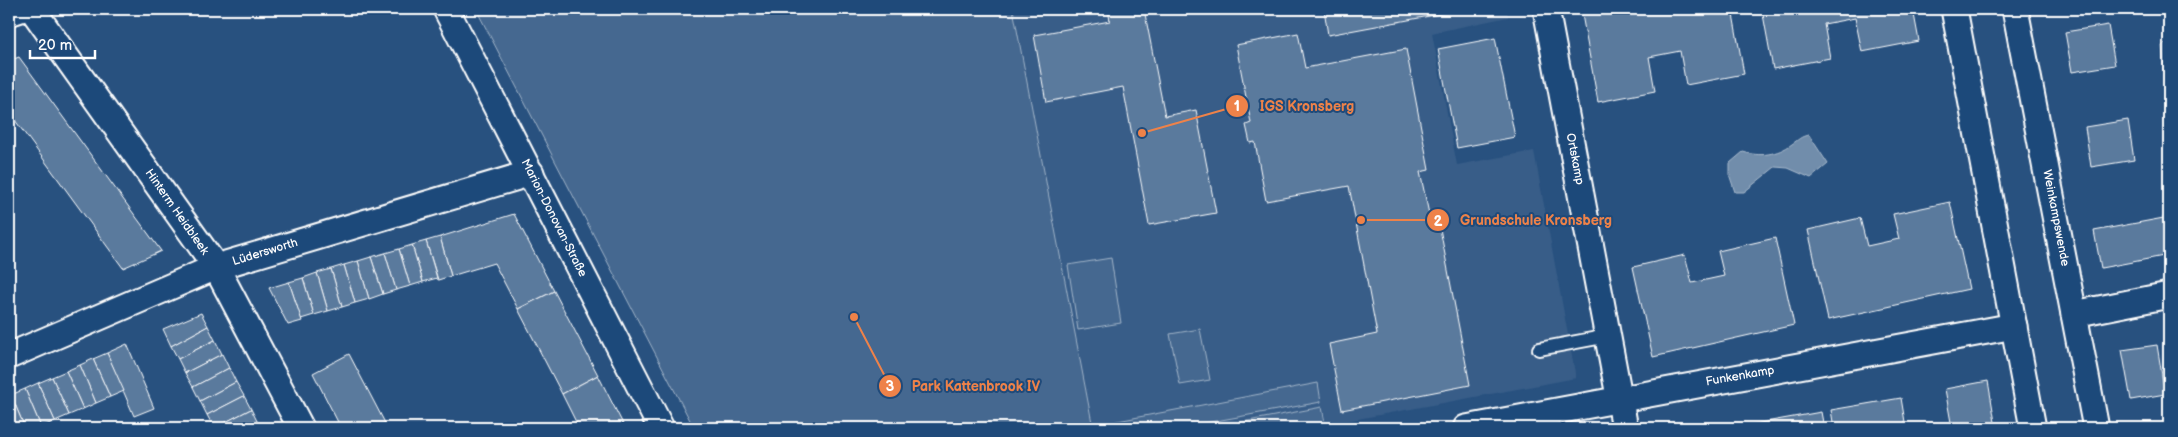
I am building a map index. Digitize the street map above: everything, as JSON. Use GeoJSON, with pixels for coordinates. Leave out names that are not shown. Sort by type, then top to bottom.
{"type":"FeatureCollection","features":[{"type":"Feature","properties":{"kind":"street"},"geometry":{"type":"LineString","coordinates":[[9,13],[22,9]]}},
{"type":"Feature","properties":{"kind":"street","name":"Hinterm Heidbleek"},"geometry":{"type":"LineString","coordinates":[[32,9],[216,267],[301,428]]}},
{"type":"Feature","properties":{"kind":"street","name":"Marion-Donovan-Straße"},"geometry":{"type":"LineString","coordinates":[[446,9],[661,428]]}},
{"type":"Feature","properties":{"kind":"street","name":"Ortskamp"},"geometry":{"type":"LineString","coordinates":[[1546,9],[1625,428]]}},
{"type":"Feature","properties":{"kind":"street"},"geometry":{"type":"LineString","coordinates":[[1954,9],[2034,428]]}},
{"type":"Feature","properties":{"kind":"street","name":"Weinkampswende"},"geometry":{"type":"LineString","coordinates":[[2016,9],[2096,428]]}},
{"type":"Feature","properties":{"kind":"street","name":"Lüdersworth"},"geometry":{"type":"LineString","coordinates":[[9,356],[216,267],[531,173]]}},
{"type":"Feature","properties":{"kind":"street"},"geometry":{"type":"LineString","coordinates":[[2074,314],[2169,295]]}},
{"type":"Feature","properties":{"kind":"street","name":"Funkenkamp"},"geometry":{"type":"LineString","coordinates":[[1466,428],[2014,326]]}},
{"type":"Feature","properties":{"kind":"lane"},"geometry":{"type":"LineString","coordinates":[[1539,349],[1608,336]]}},
{"type":"Feature","properties":{"kind":"shaded area"},"geometry":{"type":"Polygon","coordinates":[[[476,9],[1013,9],[1093,428],[694,428],[476,9]]]}},
{"type":"Feature","properties":{"kind":"shaded area"},"geometry":{"type":"Polygon","coordinates":[[[1013,9],[1507,9],[1508,17],[1432,33],[1457,165],[1534,151],[1576,378],[1310,428],[1093,428],[1013,9]]]}},
{"type":"Feature","properties":{"kind":"shaded area"},"geometry":{"type":"Polygon","coordinates":[[[2169,39],[2169,73],[2164,69],[2162,46],[2169,39]]]}},
{"type":"Feature","properties":{"kind":"shaded area"},"geometry":{"type":"Polygon","coordinates":[[[1809,135],[1828,164],[1811,178],[1788,168],[1775,167],[1744,192],[1735,192],[1730,177],[1730,163],[1743,152],[1762,155],[1774,153],[1809,135]]]}},
{"type":"Feature","properties":{"kind":"shaded area"},"geometry":{"type":"Polygon","coordinates":[[[1111,258],[1121,323],[1078,330],[1068,265],[1111,258]]]}},
{"type":"Feature","properties":{"kind":"shaded area"},"geometry":{"type":"Polygon","coordinates":[[[1200,329],[1210,380],[1180,385],[1170,334],[1200,329]]]}},
{"type":"Feature","properties":{"kind":"shaded area"},"geometry":{"type":"Polygon","coordinates":[[[1318,383],[1321,402],[1177,428],[1108,428],[1107,423],[1318,383]]]}},
{"type":"Feature","properties":{"kind":"shaded area"},"geometry":{"type":"Polygon","coordinates":[[[1322,407],[1325,423],[1296,428],[1211,428],[1322,407]]]}},
{"type":"Feature","properties":{"kind":"building"},"geometry":{"type":"Polygon","coordinates":[[[1108,9],[1144,9],[1165,116],[1196,110],[1216,213],[1149,225],[1123,87],[1046,102],[1034,35],[1110,21],[1108,9]]]}},
{"type":"Feature","properties":{"kind":"building"},"geometry":{"type":"Polygon","coordinates":[[[1324,9],[1467,9],[1328,35],[1324,9]]]}},
{"type":"Feature","properties":{"kind":"building"},"geometry":{"type":"Polygon","coordinates":[[[1581,9],[1732,9],[1744,74],[1686,85],[1680,51],[1649,57],[1655,91],[1598,102],[1581,9]]]}},
{"type":"Feature","properties":{"kind":"building"},"geometry":{"type":"Polygon","coordinates":[[[1762,9],[1913,9],[1919,41],[1862,52],[1855,18],[1824,24],[1830,58],[1773,69],[1762,9]]]}},
{"type":"Feature","properties":{"kind":"building"},"geometry":{"type":"Polygon","coordinates":[[[2108,25],[2115,65],[2072,72],[2065,32],[2108,25]]]}},
{"type":"Feature","properties":{"kind":"building"},"geometry":{"type":"Polygon","coordinates":[[[1298,33],[1305,68],[1406,49],[1429,170],[1420,172],[1429,214],[1437,213],[1470,385],[1342,410],[1329,344],[1377,334],[1349,186],[1266,201],[1255,142],[1250,143],[1246,125],[1251,123],[1236,45],[1298,33]]]}},
{"type":"Feature","properties":{"kind":"building"},"geometry":{"type":"Polygon","coordinates":[[[1495,38],[1515,137],[1457,148],[1438,49],[1495,38]]]}},
{"type":"Feature","properties":{"kind":"building"},"geometry":{"type":"Polygon","coordinates":[[[19,57],[161,251],[123,268],[9,112],[9,61],[19,57]]]}},
{"type":"Feature","properties":{"kind":"building"},"geometry":{"type":"Polygon","coordinates":[[[2128,120],[2134,160],[2091,167],[2085,127],[2128,120]]]}},
{"type":"Feature","properties":{"kind":"building"},"geometry":{"type":"Polygon","coordinates":[[[1950,202],[1969,289],[1828,320],[1808,230],[1860,218],[1867,246],[1899,239],[1893,214],[1950,202]]]}},
{"type":"Feature","properties":{"kind":"building"},"geometry":{"type":"Polygon","coordinates":[[[514,214],[554,291],[518,309],[494,263],[451,276],[440,237],[514,214]]]}},
{"type":"Feature","properties":{"kind":"building"},"geometry":{"type":"Polygon","coordinates":[[[2169,217],[2169,255],[2101,268],[2094,231],[2169,217]]]}},
{"type":"Feature","properties":{"kind":"building"},"geometry":{"type":"Polygon","coordinates":[[[440,237],[451,276],[438,280],[426,241],[440,237]]]}},
{"type":"Feature","properties":{"kind":"building"},"geometry":{"type":"Polygon","coordinates":[[[1775,238],[1794,325],[1653,357],[1633,267],[1685,255],[1692,283],[1724,276],[1718,251],[1775,238]]]}},
{"type":"Feature","properties":{"kind":"building"},"geometry":{"type":"Polygon","coordinates":[[[426,241],[437,278],[423,282],[412,245],[426,241]]]}},
{"type":"Feature","properties":{"kind":"building"},"geometry":{"type":"Polygon","coordinates":[[[412,245],[423,282],[410,286],[399,249],[412,245]]]}},
{"type":"Feature","properties":{"kind":"building"},"geometry":{"type":"Polygon","coordinates":[[[399,249],[410,286],[396,290],[385,253],[399,249]]]}},
{"type":"Feature","properties":{"kind":"building"},"geometry":{"type":"Polygon","coordinates":[[[385,253],[396,290],[383,294],[371,257],[385,253]]]}},
{"type":"Feature","properties":{"kind":"building"},"geometry":{"type":"Polygon","coordinates":[[[371,257],[383,294],[369,299],[358,261],[371,257]]]}},
{"type":"Feature","properties":{"kind":"building"},"geometry":{"type":"Polygon","coordinates":[[[358,261],[369,299],[355,303],[344,265],[358,261]]]}},
{"type":"Feature","properties":{"kind":"building"},"geometry":{"type":"Polygon","coordinates":[[[344,265],[355,303],[342,307],[331,269],[344,265]]]}},
{"type":"Feature","properties":{"kind":"building"},"geometry":{"type":"Polygon","coordinates":[[[331,269],[342,307],[328,311],[317,273],[331,269]]]}},
{"type":"Feature","properties":{"kind":"building"},"geometry":{"type":"Polygon","coordinates":[[[317,273],[328,311],[314,315],[303,278],[317,273]]]}},
{"type":"Feature","properties":{"kind":"building"},"geometry":{"type":"Polygon","coordinates":[[[303,278],[314,315],[301,319],[289,282],[303,278]]]}},
{"type":"Feature","properties":{"kind":"building"},"geometry":{"type":"Polygon","coordinates":[[[289,282],[302,321],[288,325],[269,288],[289,282]]]}},
{"type":"Feature","properties":{"kind":"building"},"geometry":{"type":"Polygon","coordinates":[[[554,291],[598,375],[562,394],[518,309],[554,291]]]}},
{"type":"Feature","properties":{"kind":"building"},"geometry":{"type":"Polygon","coordinates":[[[201,313],[208,326],[171,346],[163,329],[201,313]]]}},
{"type":"Feature","properties":{"kind":"building"},"geometry":{"type":"Polygon","coordinates":[[[208,326],[215,340],[178,359],[171,346],[208,326]]]}},
{"type":"Feature","properties":{"kind":"building"},"geometry":{"type":"Polygon","coordinates":[[[215,340],[222,354],[185,373],[178,359],[215,340]]]}},
{"type":"Feature","properties":{"kind":"building"},"geometry":{"type":"Polygon","coordinates":[[[127,344],[154,408],[134,416],[107,353],[127,344]]]}},
{"type":"Feature","properties":{"kind":"building"},"geometry":{"type":"Polygon","coordinates":[[[2157,345],[2165,394],[2131,400],[2122,350],[2157,345]]]}},
{"type":"Feature","properties":{"kind":"building"},"geometry":{"type":"Polygon","coordinates":[[[107,353],[124,391],[110,397],[93,359],[107,353]]]}},
{"type":"Feature","properties":{"kind":"building"},"geometry":{"type":"Polygon","coordinates":[[[222,354],[229,368],[193,387],[185,373],[222,354]]]}},
{"type":"Feature","properties":{"kind":"building"},"geometry":{"type":"Polygon","coordinates":[[[349,354],[385,423],[374,428],[341,428],[313,373],[349,354]]]}},
{"type":"Feature","properties":{"kind":"building"},"geometry":{"type":"Polygon","coordinates":[[[93,359],[110,397],[96,403],[80,365],[93,359]]]}},
{"type":"Feature","properties":{"kind":"building"},"geometry":{"type":"Polygon","coordinates":[[[80,365],[96,403],[83,409],[66,371],[80,365]]]}},
{"type":"Feature","properties":{"kind":"building"},"geometry":{"type":"Polygon","coordinates":[[[229,368],[236,382],[200,401],[193,387],[229,368]]]}},
{"type":"Feature","properties":{"kind":"building"},"geometry":{"type":"Polygon","coordinates":[[[66,371],[83,409],[69,415],[52,377],[66,371]]]}},
{"type":"Feature","properties":{"kind":"building"},"geometry":{"type":"Polygon","coordinates":[[[598,375],[625,428],[579,428],[562,394],[598,375]]]}},
{"type":"Feature","properties":{"kind":"building"},"geometry":{"type":"Polygon","coordinates":[[[52,377],[69,415],[55,421],[38,383],[52,377]]]}},
{"type":"Feature","properties":{"kind":"building"},"geometry":{"type":"Polygon","coordinates":[[[1988,381],[1996,428],[1952,428],[1945,389],[1988,381]]]}},
{"type":"Feature","properties":{"kind":"building"},"geometry":{"type":"Polygon","coordinates":[[[236,382],[244,396],[207,415],[200,401],[236,382]]]}},
{"type":"Feature","properties":{"kind":"building"},"geometry":{"type":"Polygon","coordinates":[[[38,383],[55,421],[41,427],[25,389],[38,383]]]}},
{"type":"Feature","properties":{"kind":"building"},"geometry":{"type":"Polygon","coordinates":[[[25,389],[41,427],[25,428],[11,395],[25,389]]]}},
{"type":"Feature","properties":{"kind":"building"},"geometry":{"type":"Polygon","coordinates":[[[11,395],[25,428],[9,428],[9,396],[11,395]]]}},
{"type":"Feature","properties":{"kind":"building"},"geometry":{"type":"Polygon","coordinates":[[[244,396],[251,409],[214,428],[207,415],[244,396]]]}},
{"type":"Feature","properties":{"kind":"building"},"geometry":{"type":"Polygon","coordinates":[[[1901,398],[1906,428],[1834,428],[1831,410],[1901,398]]]}},
{"type":"Feature","properties":{"kind":"building"},"geometry":{"type":"Polygon","coordinates":[[[251,409],[258,423],[248,428],[214,428],[251,409]]]}},
{"type":"Feature","properties":{"kind":"building"},"geometry":{"type":"Polygon","coordinates":[[[1821,412],[1824,428],[1738,427],[1821,412]]]}},
{"type":"Feature","properties":{"kind":"place","name":"IGS Kronsberg"},"geometry":{"type":"Point","coordinates":[1142,133]}},
{"type":"Feature","properties":{"kind":"place","name":"Grundschule Kronsberg"},"geometry":{"type":"Point","coordinates":[1361,220]}},
{"type":"Feature","properties":{"kind":"place","name":"Park Kattenbrook IV"},"geometry":{"type":"Point","coordinates":[854,317]}}]}
